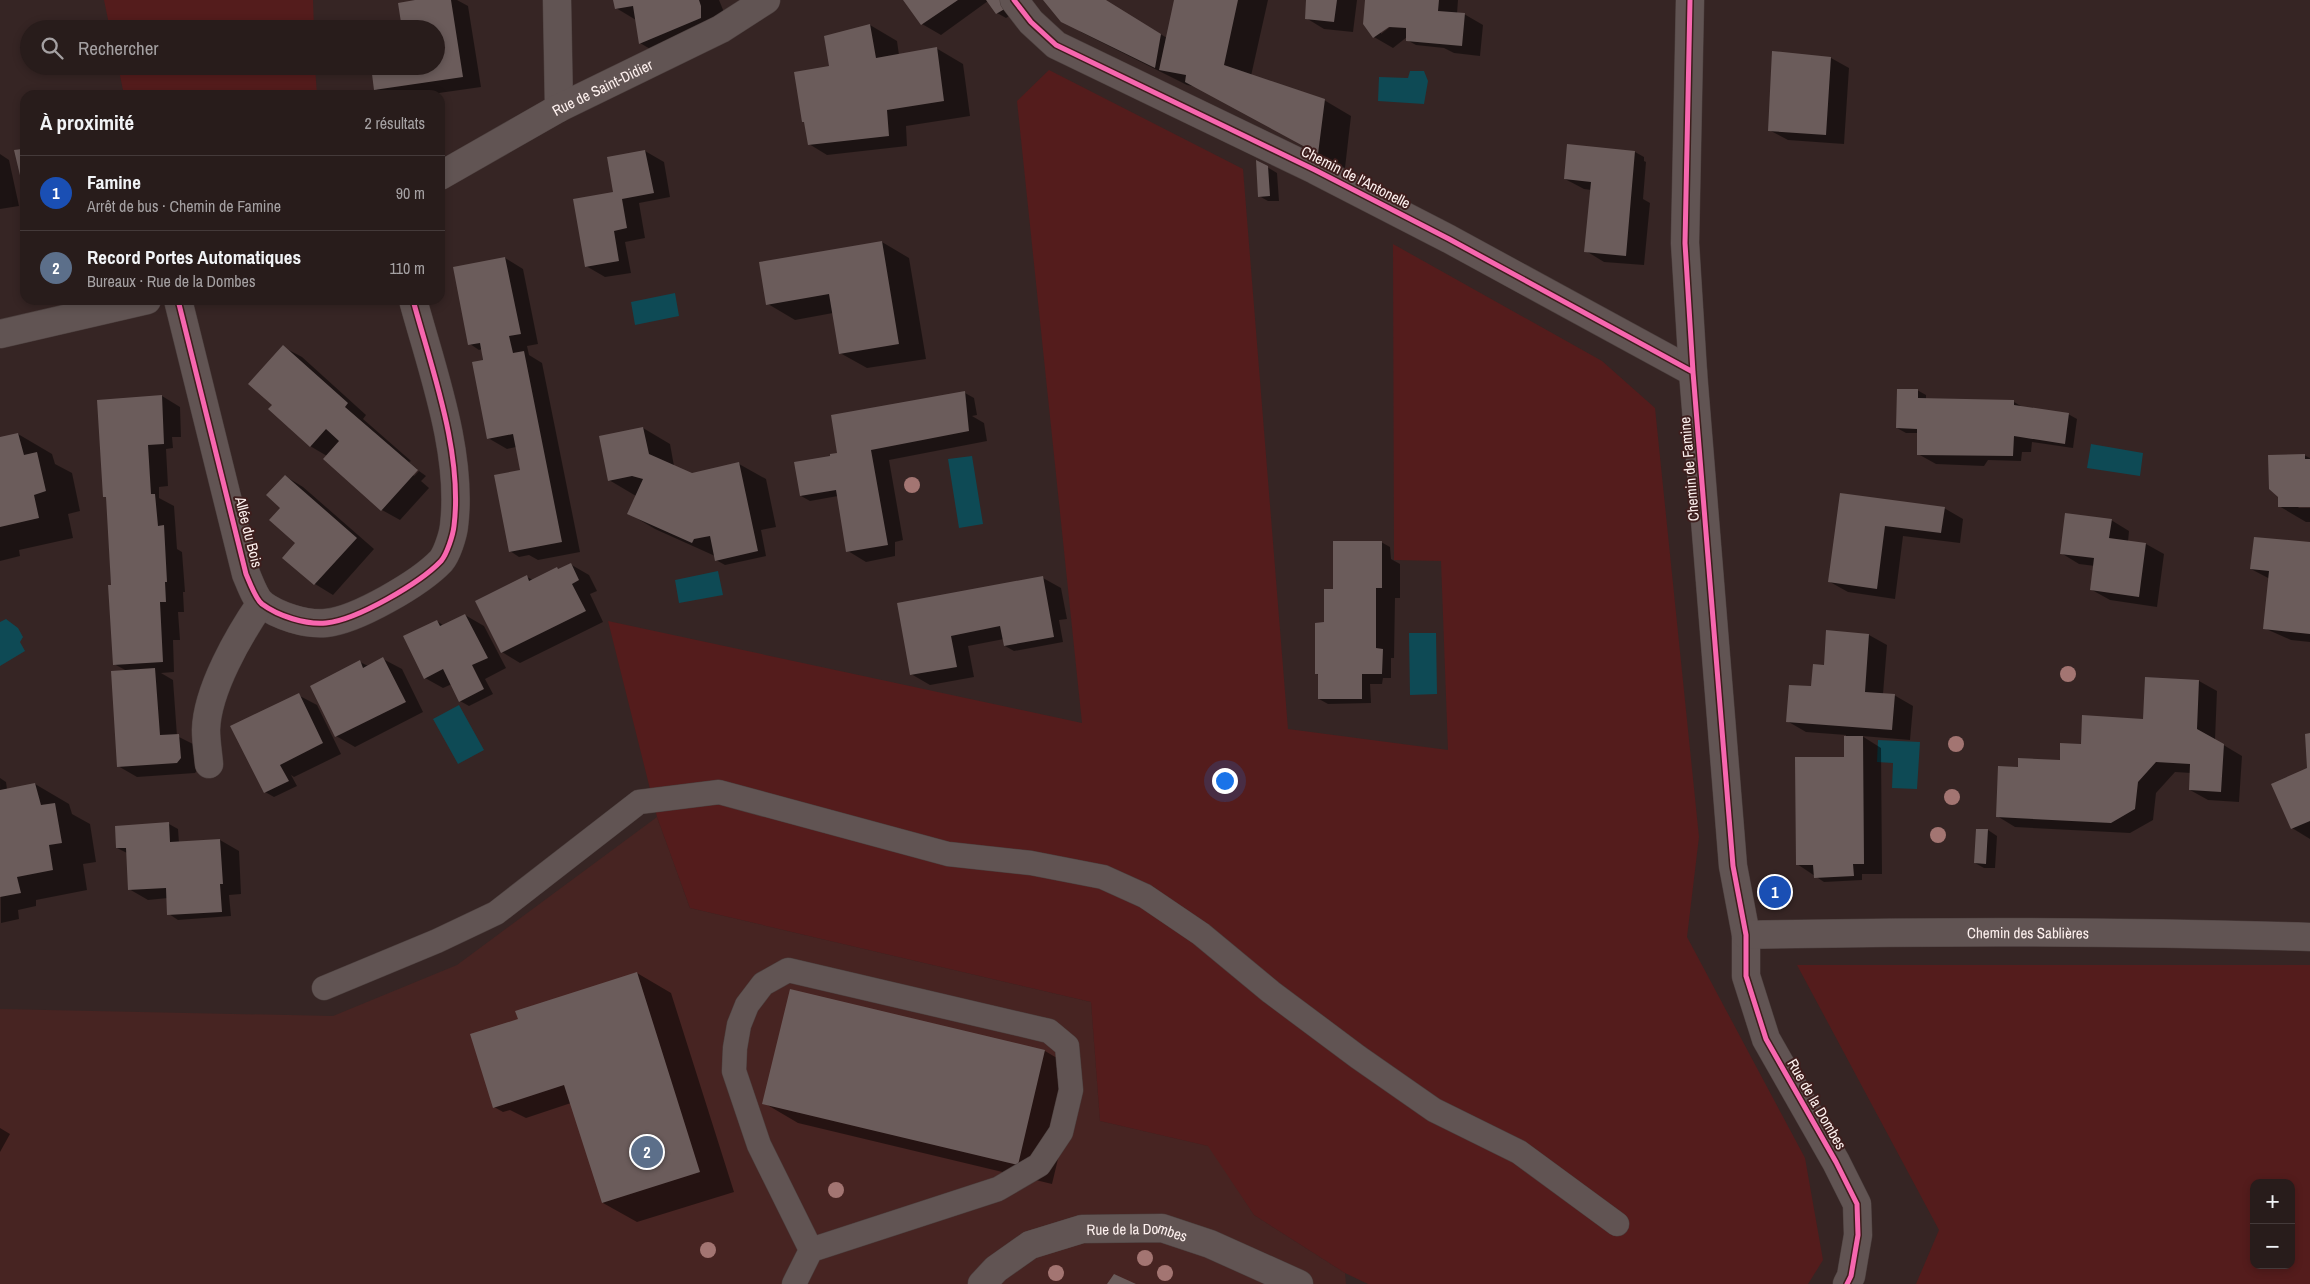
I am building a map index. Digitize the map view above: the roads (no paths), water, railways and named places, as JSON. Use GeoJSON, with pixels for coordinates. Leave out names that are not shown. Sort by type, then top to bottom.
{"type":"FeatureCollection","features":[{"type":"Feature","properties":{"kind":"street"},"geometry":{"type":"LineString","coordinates":[[557,0],[559,108]]}},
{"type":"Feature","properties":{"kind":"street","name":"Rue de Saint-Didier"},"geometry":{"type":"LineString","coordinates":[[445,173],[559,108],[721,29],[766,0]]}},
{"type":"Feature","properties":{"kind":"street","name":"Chemin de l'Antonelle"},"geometry":{"type":"LineString","coordinates":[[1014,0],[1031,22],[1056,46],[1315,170],[1449,239],[1693,372]]}},
{"type":"Feature","properties":{"kind":"street","name":"Chemin de Famine"},"geometry":{"type":"LineString","coordinates":[[1690,0],[1685,243],[1693,372],[1733,866],[1746,935]]}},
{"type":"Feature","properties":{"kind":"street"},"geometry":{"type":"LineString","coordinates":[[0,334],[125,305]]}},
{"type":"Feature","properties":{"kind":"street","name":"Allée du Bois"},"geometry":{"type":"LineString","coordinates":[[179,305],[246,574],[261,603]]}},
{"type":"Feature","properties":{"kind":"street"},"geometry":{"type":"LineString","coordinates":[[209,764],[206,728],[216,687],[240,635],[261,603],[291,619],[326,623],[365,611],[408,588],[442,560],[454,527],[456,483],[445,420],[415,305]]}},
{"type":"Feature","properties":{"kind":"street","name":"Chemin des Sablières"},"geometry":{"type":"LineString","coordinates":[[1746,935],[1864,932],[2310,937]]}},
{"type":"Feature","properties":{"kind":"street","name":"Rue de la Dombes"},"geometry":{"type":"LineString","coordinates":[[1746,935],[1746,976],[1766,1038],[1836,1162],[1856,1204],[1858,1235],[1848,1284]]}},
{"type":"Feature","properties":{"kind":"street","name":"Rue de la Dombes"},"geometry":{"type":"LineString","coordinates":[[982,1284],[996,1269],[1030,1245],[1082,1229],[1153,1228],[1162,1228],[1210,1244],[1299,1284]]}},
{"type":"Feature","properties":{"kind":"lane"},"geometry":{"type":"LineString","coordinates":[[324,988],[437,941],[496,913],[639,802],[719,792],[948,854],[1031,863],[1103,877],[1145,896],[1201,934],[1279,998],[1419,1100],[1434,1110],[1519,1152],[1617,1224]]}},
{"type":"Feature","properties":{"kind":"lane"},"geometry":{"type":"LineString","coordinates":[[794,1284],[811,1250],[998,1189],[1039,1165],[1061,1132],[1071,1090],[1067,1046],[1050,1031],[788,970],[763,984],[747,1005],[739,1025],[734,1071],[759,1145],[811,1250]]}},
{"type":"Feature","properties":{"kind":"water"},"geometry":{"type":"Polygon","coordinates":[[[1410,71],[1424,71],[1428,81],[1424,104],[1378,101],[1379,77],[1408,78],[1410,71]]]}},
{"type":"Feature","properties":{"kind":"water"},"geometry":{"type":"Polygon","coordinates":[[[675,293],[679,316],[635,325],[631,302],[675,293]]]}},
{"type":"Feature","properties":{"kind":"water"},"geometry":{"type":"Polygon","coordinates":[[[2091,444],[2143,453],[2140,476],[2087,468],[2091,444]]]}},
{"type":"Feature","properties":{"kind":"water"},"geometry":{"type":"Polygon","coordinates":[[[972,456],[983,524],[959,528],[948,459],[972,456]]]}},
{"type":"Feature","properties":{"kind":"water"},"geometry":{"type":"Polygon","coordinates":[[[718,571],[723,595],[679,603],[675,580],[718,571]]]}},
{"type":"Feature","properties":{"kind":"water"},"geometry":{"type":"Polygon","coordinates":[[[6,619],[18,628],[23,637],[20,642],[25,651],[0,666],[0,622],[6,619]]]}},
{"type":"Feature","properties":{"kind":"water"},"geometry":{"type":"Polygon","coordinates":[[[1409,633],[1436,633],[1437,694],[1410,695],[1409,633]]]}},
{"type":"Feature","properties":{"kind":"water"},"geometry":{"type":"Polygon","coordinates":[[[459,705],[484,750],[458,764],[433,719],[459,705]]]}},
{"type":"Feature","properties":{"kind":"water"},"geometry":{"type":"Polygon","coordinates":[[[1878,740],[1920,742],[1917,789],[1892,788],[1893,763],[1877,762],[1878,740]]]}},
{"type":"Feature","properties":{"kind":"place","name":"Famine"},"geometry":{"type":"Point","coordinates":[1775,892]}},
{"type":"Feature","properties":{"kind":"place","name":"Record Portes Automatiques"},"geometry":{"type":"Point","coordinates":[647,1152]}}]}
